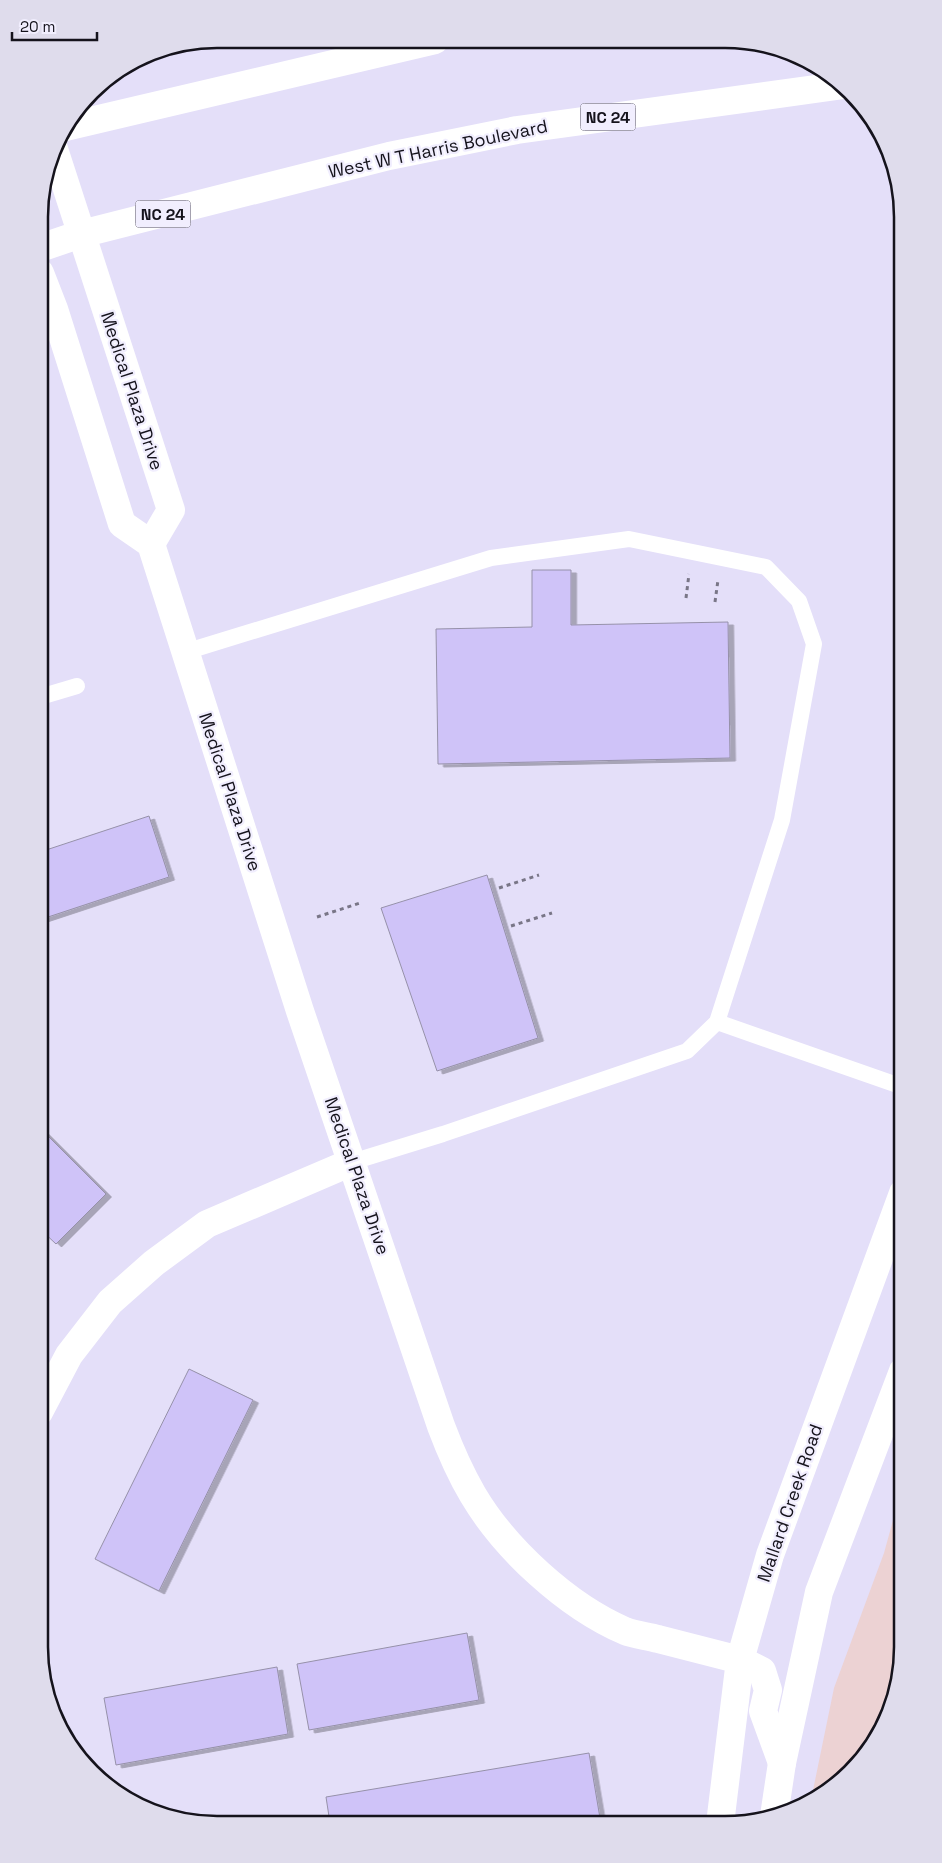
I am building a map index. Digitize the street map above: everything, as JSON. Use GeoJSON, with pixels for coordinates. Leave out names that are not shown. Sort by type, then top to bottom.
{"type":"FeatureCollection","features":[{"type":"Feature","properties":{"kind":"street"},"geometry":{"type":"LineString","coordinates":[[75,125],[401,48]]}},
{"type":"Feature","properties":{"kind":"street","name":"West W T Harris Boulevard"},"geometry":{"type":"LineString","coordinates":[[48,245],[81,234],[389,156],[517,130],[833,87]]}},
{"type":"Feature","properties":{"kind":"street","name":"Medical Plaza Drive"},"geometry":{"type":"LineString","coordinates":[[57,159],[171,510],[151,544],[300,1011],[441,1426],[460,1472],[490,1518],[538,1572],[565,1594],[626,1631],[740,1660],[762,1671],[768,1690],[763,1711],[782,1763]]}},
{"type":"Feature","properties":{"kind":"street"},"geometry":{"type":"LineString","coordinates":[[48,294],[122,524],[151,544]]}},
{"type":"Feature","properties":{"kind":"street"},"geometry":{"type":"LineString","coordinates":[[48,1395],[69,1355],[110,1302],[154,1263],[207,1224],[352,1162]]}},
{"type":"Feature","properties":{"kind":"street","name":"Mallard Creek Road"},"geometry":{"type":"LineString","coordinates":[[721,1816],[740,1660],[770,1555],[894,1217]]}},
{"type":"Feature","properties":{"kind":"street"},"geometry":{"type":"LineString","coordinates":[[775,1808],[782,1763],[819,1592],[894,1395]]}},
{"type":"Feature","properties":{"kind":"lane"},"geometry":{"type":"LineString","coordinates":[[185,652],[491,558],[629,539],[766,567],[800,601],[814,644],[782,820],[717,1022],[687,1051],[352,1162]]}},
{"type":"Feature","properties":{"kind":"lane"},"geometry":{"type":"LineString","coordinates":[[48,695],[77,686]]}},
{"type":"Feature","properties":{"kind":"lane"},"geometry":{"type":"LineString","coordinates":[[717,1022],[894,1084]]}},
{"type":"Feature","properties":{"kind":"path"},"geometry":{"type":"LineString","coordinates":[[498,888],[539,875]]}},
{"type":"Feature","properties":{"kind":"path"},"geometry":{"type":"LineString","coordinates":[[317,917],[360,903]]}},
{"type":"Feature","properties":{"kind":"path"},"geometry":{"type":"LineString","coordinates":[[511,926],[552,913]]}},
{"type":"Feature","properties":{"kind":"shaded area"},"geometry":{"type":"Polygon","coordinates":[[[894,1517],[894,1657],[886,1701],[877,1721],[859,1749],[845,1766],[813,1791],[834,1688],[884,1553],[894,1517]]]}},
{"type":"Feature","properties":{"kind":"building"},"geometry":{"type":"Polygon","coordinates":[[[532,570],[571,570],[571,625],[728,622],[730,758],[438,764],[436,629],[532,627],[532,570]]]}},
{"type":"Feature","properties":{"kind":"building"},"geometry":{"type":"Polygon","coordinates":[[[149,816],[169,877],[48,917],[48,849],[149,816]]]}},
{"type":"Feature","properties":{"kind":"building"},"geometry":{"type":"Polygon","coordinates":[[[487,875],[538,1038],[437,1071],[381,908],[487,875]]]}},
{"type":"Feature","properties":{"kind":"building"},"geometry":{"type":"Polygon","coordinates":[[[48,1136],[106,1194],[56,1244],[48,1236],[48,1136]]]}},
{"type":"Feature","properties":{"kind":"building"},"geometry":{"type":"Polygon","coordinates":[[[189,1369],[253,1400],[159,1591],[95,1559],[189,1369]]]}},
{"type":"Feature","properties":{"kind":"building"},"geometry":{"type":"Polygon","coordinates":[[[467,1633],[479,1700],[309,1730],[297,1664],[467,1633]]]}},
{"type":"Feature","properties":{"kind":"building"},"geometry":{"type":"Polygon","coordinates":[[[277,1667],[288,1734],[116,1765],[104,1698],[277,1667]]]}},
{"type":"Feature","properties":{"kind":"building"},"geometry":{"type":"Polygon","coordinates":[[[589,1753],[600,1816],[329,1816],[326,1797],[589,1753]]]}}]}
